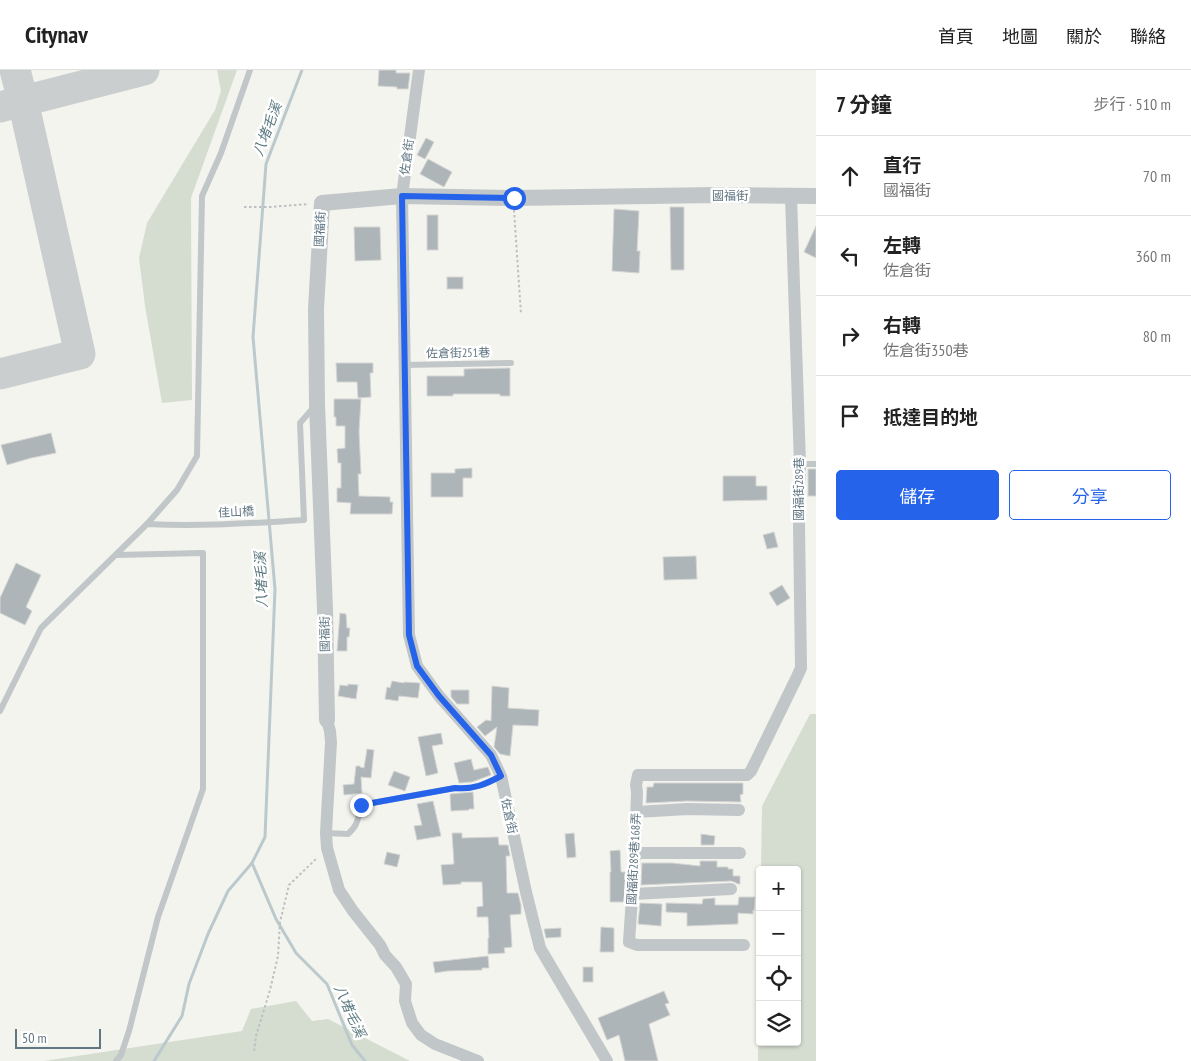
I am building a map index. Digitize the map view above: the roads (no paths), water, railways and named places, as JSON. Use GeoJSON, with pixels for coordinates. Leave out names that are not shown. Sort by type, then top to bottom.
{"type":"FeatureCollection","features":[{"type":"Feature","properties":{"kind":"street","name":"佐倉街"},"geometry":{"type":"LineString","coordinates":[[419,70],[402,196],[409,635],[417,666],[439,696],[491,755],[501,776],[540,948],[607,1061]]}},
{"type":"Feature","properties":{"kind":"street","name":"國福街"},"geometry":{"type":"LineString","coordinates":[[327,720],[317,404],[316,309],[322,203],[402,196],[514,198],[716,195],[816,196]]}},
{"type":"Feature","properties":{"kind":"street","name":"國福街289巷"},"geometry":{"type":"LineString","coordinates":[[751,772],[801,668],[802,654],[799,526],[800,464],[791,196]]}},
{"type":"Feature","properties":{"kind":"street"},"geometry":{"type":"LineString","coordinates":[[327,720],[331,742],[326,833],[327,848],[339,890],[380,945],[385,955],[396,967],[406,984],[405,1001],[412,1023],[421,1035],[435,1044],[478,1061]]}},
{"type":"Feature","properties":{"kind":"street","name":"國福街289巷168弄"},"geometry":{"type":"LineString","coordinates":[[744,945],[637,945],[629,942],[638,775],[744,776],[751,772]]}},
{"type":"Feature","properties":{"kind":"street"},"geometry":{"type":"LineString","coordinates":[[637,812],[687,809],[739,810]]}},
{"type":"Feature","properties":{"kind":"street"},"geometry":{"type":"LineString","coordinates":[[635,853],[740,853]]}},
{"type":"Feature","properties":{"kind":"street"},"geometry":{"type":"LineString","coordinates":[[633,894],[731,889]]}},
{"type":"Feature","properties":{"kind":"lane"},"geometry":{"type":"LineString","coordinates":[[0,711],[42,628],[147,524],[177,490],[197,456],[202,196],[221,153],[250,70]]}},
{"type":"Feature","properties":{"kind":"lane","name":"佐倉街251巷"},"geometry":{"type":"LineString","coordinates":[[405,365],[512,363]]}},
{"type":"Feature","properties":{"kind":"lane","name":"佳山橋"},"geometry":{"type":"LineString","coordinates":[[147,524],[225,524],[304,520],[300,423],[317,404]]}},
{"type":"Feature","properties":{"kind":"lane"},"geometry":{"type":"LineString","coordinates":[[800,464],[816,464]]}},
{"type":"Feature","properties":{"kind":"lane"},"geometry":{"type":"LineString","coordinates":[[116,555],[204,553],[203,789],[158,917],[130,1031],[121,1055],[116,1061]]}},
{"type":"Feature","properties":{"kind":"lane"},"geometry":{"type":"LineString","coordinates":[[326,833],[348,834],[355,828],[361,805],[455,788],[474,788],[501,776]]}},
{"type":"Feature","properties":{"kind":"waterway","name":"八堵毛溪"},"geometry":{"type":"LineString","coordinates":[[302,70],[266,164],[253,337],[275,589],[265,837],[252,863],[276,919],[296,953],[327,984],[352,1045],[365,1061]]}},
{"type":"Feature","properties":{"kind":"waterway"},"geometry":{"type":"LineString","coordinates":[[154,1061],[182,1016],[189,984],[208,934],[228,891],[252,863]]}}]}
